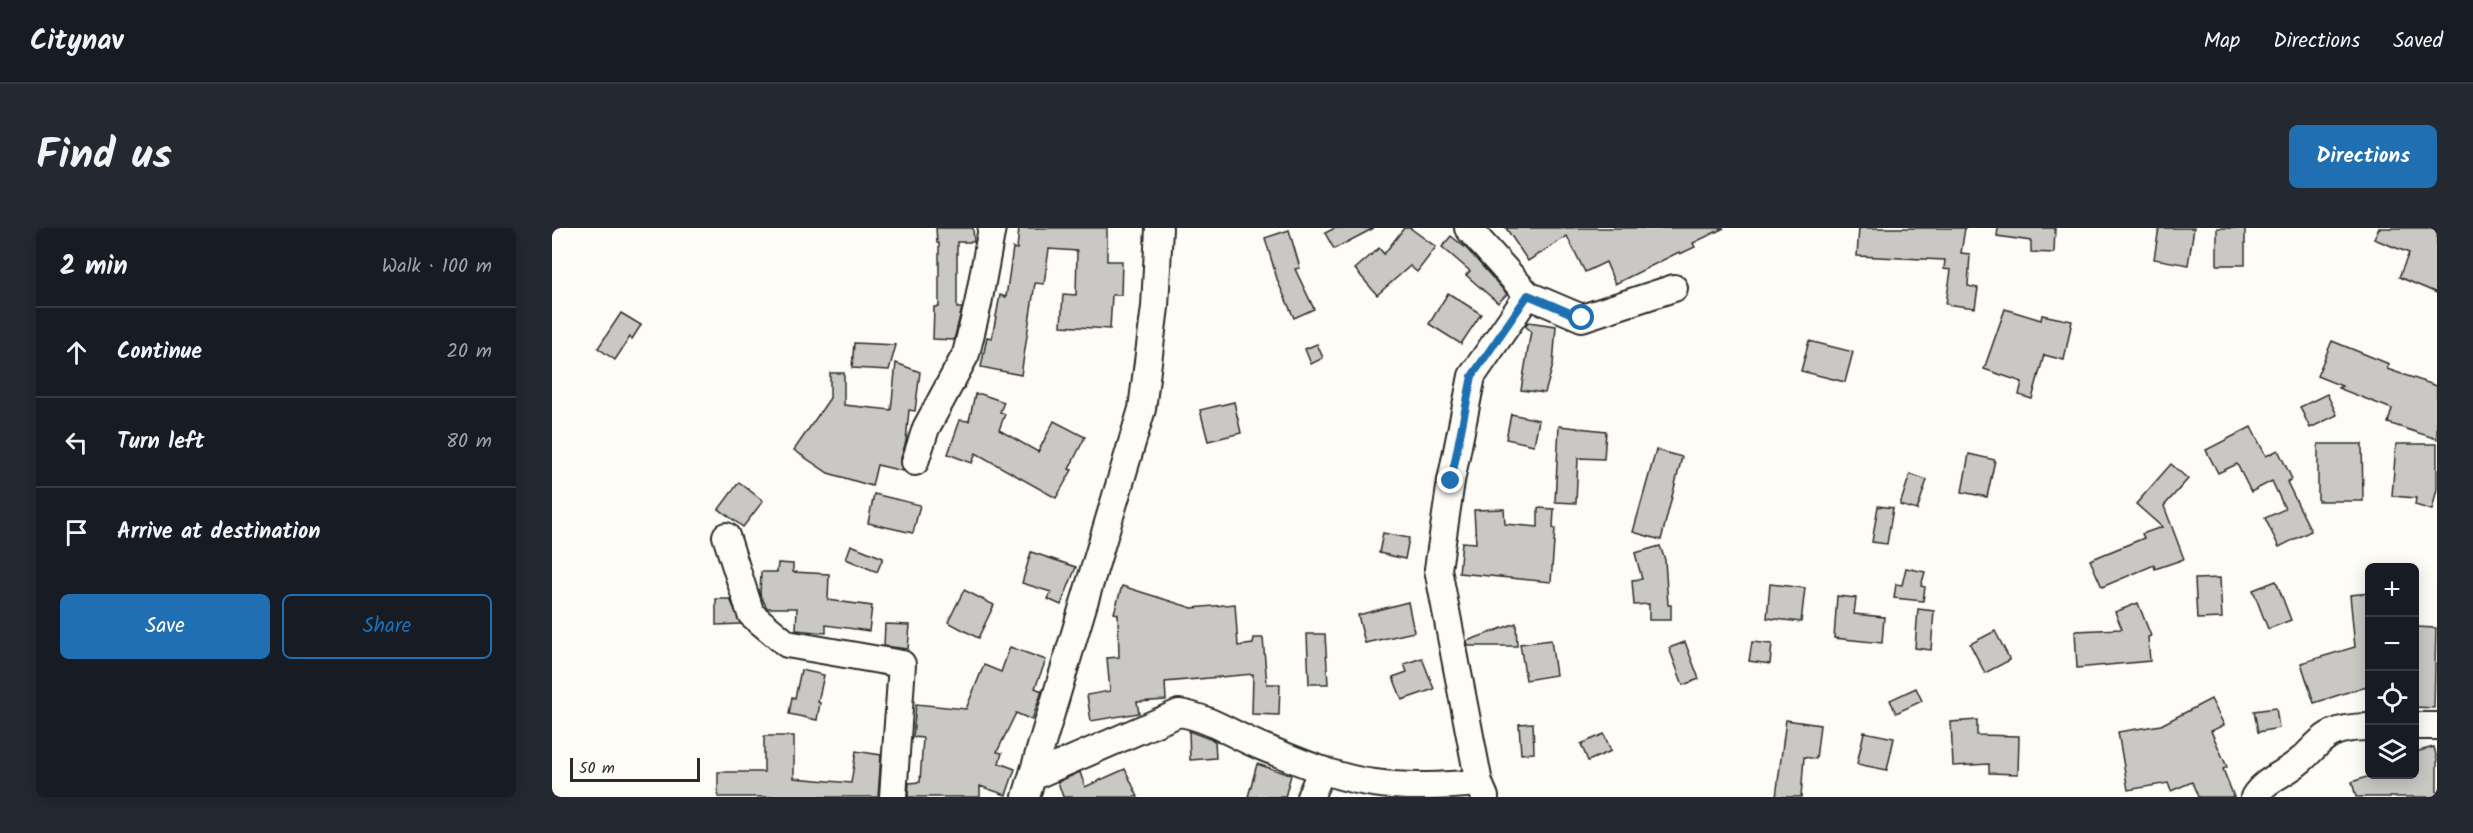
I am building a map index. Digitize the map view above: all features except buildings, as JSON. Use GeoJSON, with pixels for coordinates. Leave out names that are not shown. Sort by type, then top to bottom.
{"type":"FeatureCollection","features":[{"type":"Feature","properties":{"kind":"street"},"geometry":{"type":"LineString","coordinates":[[915,462],[926,428],[966,354],[992,228]]}},
{"type":"Feature","properties":{"kind":"street"},"geometry":{"type":"LineString","coordinates":[[1030,786],[1142,409],[1155,307],[1159,228]]}},
{"type":"Feature","properties":{"kind":"street"},"geometry":{"type":"LineString","coordinates":[[1468,228],[1528,295],[1582,318],[1674,288]]}},
{"type":"Feature","properties":{"kind":"street"},"geometry":{"type":"LineString","coordinates":[[1030,786],[1179,713],[1194,716],[1252,743],[1322,770],[1372,783],[1482,790],[1438,569],[1451,481],[1472,376],[1528,295]]}},
{"type":"Feature","properties":{"kind":"street"},"geometry":{"type":"LineString","coordinates":[[726,536],[751,614],[787,644],[902,664],[893,797]]}},
{"type":"Feature","properties":{"kind":"street"},"geometry":{"type":"LineString","coordinates":[[2419,726],[2437,726]]}},
{"type":"Feature","properties":{"kind":"street"},"geometry":{"type":"LineString","coordinates":[[2254,797],[2269,781],[2301,761],[2318,743],[2330,735],[2343,729],[2365,727]]}},
{"type":"Feature","properties":{"kind":"street"},"geometry":{"type":"LineString","coordinates":[[1310,797],[1322,770]]}},
{"type":"Feature","properties":{"kind":"route"},"geometry":{"type":"LineString","coordinates":[[1451,481],[1472,376],[1528,295],[1582,318]]}}]}
